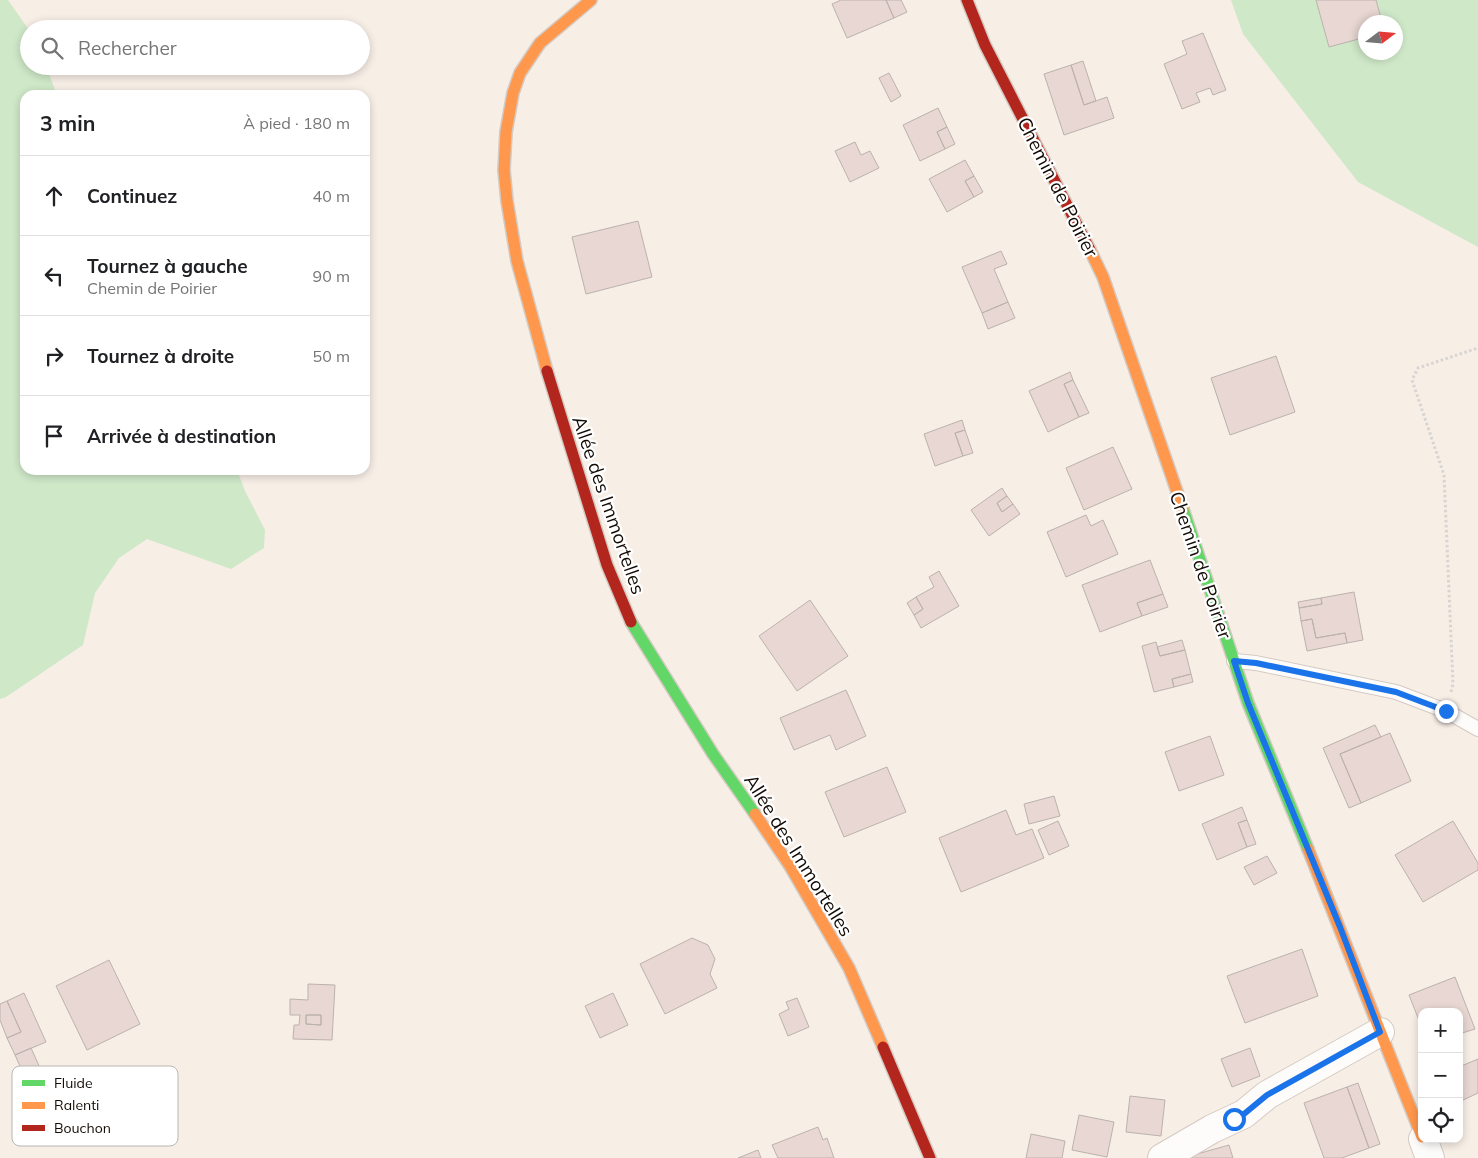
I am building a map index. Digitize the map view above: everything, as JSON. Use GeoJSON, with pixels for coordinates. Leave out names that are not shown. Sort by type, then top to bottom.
{"type":"FeatureCollection","features":[{"type":"Feature","properties":{"kind":"street","name":"Allée des Immortelles"},"geometry":{"type":"LineString","coordinates":[[591,0],[540,44],[520,73],[506,132],[504,170],[506,201],[517,261],[541,352],[607,565],[631,622],[713,754],[790,866],[849,968],[930,1158]]}},
{"type":"Feature","properties":{"kind":"street","name":"Chemin de Poirier"},"geometry":{"type":"LineString","coordinates":[[967,0],[984,45],[1103,277],[1248,703],[1340,927],[1418,1128]]}},
{"type":"Feature","properties":{"kind":"street"},"geometry":{"type":"LineString","coordinates":[[1162,1158],[1244,1114],[1267,1095],[1380,1032]]}},
{"type":"Feature","properties":{"kind":"street","name":"Chemin de Poirier"},"geometry":{"type":"LineString","coordinates":[[1424,1143],[1430,1158]]}},
{"type":"Feature","properties":{"kind":"lane"},"geometry":{"type":"LineString","coordinates":[[1234,661],[1256,663],[1396,692],[1446,711],[1478,729]]}},
{"type":"Feature","properties":{"kind":"path"},"geometry":{"type":"LineString","coordinates":[[1446,711],[1453,684],[1444,475],[1412,380],[1418,368],[1478,348]]}},
{"type":"Feature","properties":{"kind":"green space"},"geometry":{"type":"Polygon","coordinates":[[[0,0],[8,0],[22,20],[20,20],[20,75],[49,75],[55,90],[20,90],[20,475],[239,475],[265,530],[264,548],[231,569],[147,539],[119,558],[95,593],[83,645],[6,697],[0,699],[0,0]]]}},
{"type":"Feature","properties":{"kind":"green space"},"geometry":{"type":"Polygon","coordinates":[[[1231,0],[1478,0],[1478,247],[1358,182],[1243,34],[1231,0]]]}},
{"type":"Feature","properties":{"kind":"building"},"geometry":{"type":"Polygon","coordinates":[[[841,0],[886,0],[894,18],[847,38],[832,4],[841,0]]]}},
{"type":"Feature","properties":{"kind":"building"},"geometry":{"type":"Polygon","coordinates":[[[886,0],[901,0],[907,12],[894,18],[886,0]]]}},
{"type":"Feature","properties":{"kind":"building"},"geometry":{"type":"Polygon","coordinates":[[[1316,0],[1376,0],[1380,15],[1358,15],[1358,39],[1329,47],[1316,0]]]}},
{"type":"Feature","properties":{"kind":"building"},"geometry":{"type":"Polygon","coordinates":[[[1203,33],[1226,90],[1213,95],[1210,88],[1196,93],[1200,102],[1182,109],[1164,64],[1187,54],[1182,41],[1203,33]]]}},
{"type":"Feature","properties":{"kind":"building"},"geometry":{"type":"Polygon","coordinates":[[[1083,61],[1096,101],[1084,105],[1071,65],[1083,61]]]}},
{"type":"Feature","properties":{"kind":"building"},"geometry":{"type":"Polygon","coordinates":[[[1071,65],[1084,105],[1107,97],[1114,118],[1064,135],[1044,74],[1071,65]]]}},
{"type":"Feature","properties":{"kind":"building"},"geometry":{"type":"Polygon","coordinates":[[[889,73],[901,96],[891,102],[879,78],[889,73]]]}},
{"type":"Feature","properties":{"kind":"building"},"geometry":{"type":"Polygon","coordinates":[[[938,108],[947,127],[937,132],[945,149],[920,161],[903,125],[938,108]]]}},
{"type":"Feature","properties":{"kind":"building"},"geometry":{"type":"Polygon","coordinates":[[[947,127],[955,144],[945,149],[937,132],[947,127]]]}},
{"type":"Feature","properties":{"kind":"building"},"geometry":{"type":"Polygon","coordinates":[[[855,142],[861,155],[870,151],[879,168],[850,182],[835,151],[855,142]]]}},
{"type":"Feature","properties":{"kind":"building"},"geometry":{"type":"Polygon","coordinates":[[[965,160],[974,176],[965,181],[974,197],[947,212],[929,179],[965,160]]]}},
{"type":"Feature","properties":{"kind":"building"},"geometry":{"type":"Polygon","coordinates":[[[974,176],[983,192],[974,197],[965,181],[974,176]]]}},
{"type":"Feature","properties":{"kind":"building"},"geometry":{"type":"Polygon","coordinates":[[[638,221],[652,277],[586,294],[572,237],[638,221]]]}},
{"type":"Feature","properties":{"kind":"building"},"geometry":{"type":"Polygon","coordinates":[[[1001,251],[1007,264],[994,269],[1008,302],[982,313],[962,267],[1001,251]]]}},
{"type":"Feature","properties":{"kind":"building"},"geometry":{"type":"Polygon","coordinates":[[[1008,302],[1015,318],[988,329],[982,313],[1008,302]]]}},
{"type":"Feature","properties":{"kind":"building"},"geometry":{"type":"Polygon","coordinates":[[[1276,356],[1295,412],[1230,435],[1211,378],[1276,356]]]}},
{"type":"Feature","properties":{"kind":"building"},"geometry":{"type":"Polygon","coordinates":[[[1070,372],[1073,380],[1064,384],[1079,417],[1048,432],[1029,391],[1070,372]]]}},
{"type":"Feature","properties":{"kind":"building"},"geometry":{"type":"Polygon","coordinates":[[[1073,380],[1089,413],[1079,417],[1064,384],[1073,380]]]}},
{"type":"Feature","properties":{"kind":"building"},"geometry":{"type":"Polygon","coordinates":[[[962,420],[965,430],[955,433],[963,456],[935,466],[924,434],[962,420]]]}},
{"type":"Feature","properties":{"kind":"building"},"geometry":{"type":"Polygon","coordinates":[[[965,430],[973,453],[963,456],[955,433],[965,430]]]}},
{"type":"Feature","properties":{"kind":"building"},"geometry":{"type":"Polygon","coordinates":[[[1113,447],[1132,489],[1084,510],[1066,468],[1113,447]]]}},
{"type":"Feature","properties":{"kind":"building"},"geometry":{"type":"Polygon","coordinates":[[[1002,488],[1007,496],[997,503],[1002,512],[1013,504],[1020,514],[989,536],[971,510],[1002,488]]]}},
{"type":"Feature","properties":{"kind":"building"},"geometry":{"type":"Polygon","coordinates":[[[1007,496],[1013,504],[1002,512],[997,503],[1007,496]]]}},
{"type":"Feature","properties":{"kind":"building"},"geometry":{"type":"Polygon","coordinates":[[[1086,515],[1091,526],[1103,520],[1118,554],[1066,577],[1047,532],[1086,515]]]}},
{"type":"Feature","properties":{"kind":"building"},"geometry":{"type":"Polygon","coordinates":[[[1150,560],[1163,594],[1137,603],[1142,616],[1100,632],[1082,585],[1150,560]]]}},
{"type":"Feature","properties":{"kind":"building"},"geometry":{"type":"Polygon","coordinates":[[[939,571],[959,606],[921,628],[914,615],[923,609],[916,597],[934,587],[929,577],[939,571]]]}},
{"type":"Feature","properties":{"kind":"building"},"geometry":{"type":"Polygon","coordinates":[[[1354,592],[1363,640],[1347,643],[1345,633],[1316,638],[1312,619],[1301,621],[1299,608],[1322,604],[1321,598],[1354,592]]]}},
{"type":"Feature","properties":{"kind":"building"},"geometry":{"type":"Polygon","coordinates":[[[1163,594],[1168,607],[1142,616],[1137,603],[1163,594]]]}},
{"type":"Feature","properties":{"kind":"building"},"geometry":{"type":"Polygon","coordinates":[[[916,597],[923,609],[914,615],[907,603],[916,597]]]}},
{"type":"Feature","properties":{"kind":"building"},"geometry":{"type":"Polygon","coordinates":[[[1321,598],[1322,604],[1299,608],[1298,602],[1321,598]]]}},
{"type":"Feature","properties":{"kind":"building"},"geometry":{"type":"Polygon","coordinates":[[[810,600],[848,656],[797,691],[759,636],[810,600]]]}},
{"type":"Feature","properties":{"kind":"building"},"geometry":{"type":"Polygon","coordinates":[[[1312,619],[1316,638],[1345,633],[1347,643],[1307,651],[1301,621],[1312,619]]]}},
{"type":"Feature","properties":{"kind":"building"},"geometry":{"type":"Polygon","coordinates":[[[1182,640],[1185,650],[1160,656],[1157,647],[1182,640]]]}},
{"type":"Feature","properties":{"kind":"building"},"geometry":{"type":"Polygon","coordinates":[[[1156,642],[1160,656],[1185,650],[1191,674],[1172,679],[1174,687],[1154,692],[1142,646],[1156,642]]]}},
{"type":"Feature","properties":{"kind":"building"},"geometry":{"type":"Polygon","coordinates":[[[1191,674],[1193,682],[1174,687],[1172,679],[1191,674]]]}},
{"type":"Feature","properties":{"kind":"building"},"geometry":{"type":"Polygon","coordinates":[[[846,690],[866,736],[836,750],[830,735],[794,750],[780,718],[846,690]]]}},
{"type":"Feature","properties":{"kind":"building"},"geometry":{"type":"Polygon","coordinates":[[[1375,725],[1381,737],[1340,754],[1361,803],[1349,808],[1323,748],[1375,725]]]}},
{"type":"Feature","properties":{"kind":"building"},"geometry":{"type":"Polygon","coordinates":[[[1390,733],[1411,781],[1361,803],[1340,754],[1390,733]]]}},
{"type":"Feature","properties":{"kind":"building"},"geometry":{"type":"Polygon","coordinates":[[[1210,736],[1224,775],[1179,791],[1165,752],[1210,736]]]}},
{"type":"Feature","properties":{"kind":"building"},"geometry":{"type":"Polygon","coordinates":[[[887,767],[906,812],[844,837],[825,792],[887,767]]]}},
{"type":"Feature","properties":{"kind":"building"},"geometry":{"type":"Polygon","coordinates":[[[1054,796],[1060,816],[1029,824],[1024,804],[1054,796]]]}},
{"type":"Feature","properties":{"kind":"building"},"geometry":{"type":"Polygon","coordinates":[[[1242,807],[1247,820],[1238,823],[1247,847],[1217,860],[1202,824],[1242,807]]]}},
{"type":"Feature","properties":{"kind":"building"},"geometry":{"type":"Polygon","coordinates":[[[1006,810],[1016,835],[1032,829],[1044,858],[961,892],[939,838],[1006,810]]]}},
{"type":"Feature","properties":{"kind":"building"},"geometry":{"type":"Polygon","coordinates":[[[1247,820],[1256,844],[1247,847],[1238,823],[1247,820]]]}},
{"type":"Feature","properties":{"kind":"building"},"geometry":{"type":"Polygon","coordinates":[[[1058,821],[1069,846],[1049,855],[1038,830],[1058,821]]]}},
{"type":"Feature","properties":{"kind":"building"},"geometry":{"type":"Polygon","coordinates":[[[1453,821],[1478,863],[1478,870],[1423,902],[1395,855],[1453,821]]]}},
{"type":"Feature","properties":{"kind":"building"},"geometry":{"type":"Polygon","coordinates":[[[1267,856],[1277,873],[1254,885],[1244,867],[1267,856]]]}},
{"type":"Feature","properties":{"kind":"building"},"geometry":{"type":"Polygon","coordinates":[[[692,938],[708,945],[715,959],[710,974],[717,988],[665,1014],[640,964],[692,938]]]}},
{"type":"Feature","properties":{"kind":"building"},"geometry":{"type":"Polygon","coordinates":[[[1302,949],[1318,996],[1245,1023],[1227,976],[1302,949]]]}},
{"type":"Feature","properties":{"kind":"building"},"geometry":{"type":"Polygon","coordinates":[[[109,960],[140,1024],[87,1050],[56,986],[109,960]]]}},
{"type":"Feature","properties":{"kind":"building"},"geometry":{"type":"Polygon","coordinates":[[[1455,977],[1475,1029],[1463,1033],[1463,1008],[1418,1008],[1418,1018],[1409,995],[1455,977]]]}},
{"type":"Feature","properties":{"kind":"building"},"geometry":{"type":"Polygon","coordinates":[[[308,984],[335,985],[332,1040],[293,1039],[294,1025],[299,1025],[300,1015],[290,1015],[290,999],[308,1000],[308,984]],[[306,1015],[306,1024],[321,1025],[321,1015],[306,1015]]]}},
{"type":"Feature","properties":{"kind":"building"},"geometry":{"type":"Polygon","coordinates":[[[24,993],[46,1042],[15,1055],[7,1038],[21,1032],[7,1001],[24,993]]]}},
{"type":"Feature","properties":{"kind":"building"},"geometry":{"type":"Polygon","coordinates":[[[613,993],[628,1025],[600,1038],[585,1006],[613,993]]]}},
{"type":"Feature","properties":{"kind":"building"},"geometry":{"type":"Polygon","coordinates":[[[797,998],[809,1027],[788,1036],[779,1014],[789,1009],[786,1002],[797,998]]]}},
{"type":"Feature","properties":{"kind":"building"},"geometry":{"type":"Polygon","coordinates":[[[7,1001],[21,1032],[7,1038],[0,1020],[0,1004],[7,1001]]]}},
{"type":"Feature","properties":{"kind":"building"},"geometry":{"type":"Polygon","coordinates":[[[306,1015],[321,1015],[321,1025],[306,1024],[306,1015]]]}},
{"type":"Feature","properties":{"kind":"building"},"geometry":{"type":"Polygon","coordinates":[[[31,1048],[39,1066],[20,1066],[15,1055],[31,1048]]]}},
{"type":"Feature","properties":{"kind":"building"},"geometry":{"type":"Polygon","coordinates":[[[1250,1048],[1260,1076],[1232,1087],[1221,1059],[1250,1048]]]}},
{"type":"Feature","properties":{"kind":"building"},"geometry":{"type":"Polygon","coordinates":[[[1478,1059],[1478,1093],[1463,1100],[1463,1098],[1463,1065],[1478,1059]]]}},
{"type":"Feature","properties":{"kind":"building"},"geometry":{"type":"Polygon","coordinates":[[[1358,1083],[1380,1144],[1369,1148],[1347,1087],[1358,1083]]]}},
{"type":"Feature","properties":{"kind":"building"},"geometry":{"type":"Polygon","coordinates":[[[1347,1087],[1369,1148],[1342,1158],[1324,1158],[1304,1103],[1347,1087]]]}},
{"type":"Feature","properties":{"kind":"building"},"geometry":{"type":"Polygon","coordinates":[[[1130,1096],[1165,1100],[1161,1136],[1126,1132],[1130,1096]]]}},
{"type":"Feature","properties":{"kind":"building"},"geometry":{"type":"Polygon","coordinates":[[[1079,1115],[1114,1122],[1107,1157],[1072,1150],[1079,1115]]]}},
{"type":"Feature","properties":{"kind":"building"},"geometry":{"type":"Polygon","coordinates":[[[818,1127],[823,1140],[827,1138],[834,1158],[778,1158],[772,1145],[818,1127]]]}},
{"type":"Feature","properties":{"kind":"building"},"geometry":{"type":"Polygon","coordinates":[[[1031,1134],[1065,1141],[1062,1158],[1026,1158],[1031,1134]]]}},
{"type":"Feature","properties":{"kind":"building"},"geometry":{"type":"Polygon","coordinates":[[[1229,1145],[1233,1158],[1183,1158],[1229,1145]]]}},
{"type":"Feature","properties":{"kind":"building"},"geometry":{"type":"Polygon","coordinates":[[[758,1150],[761,1158],[738,1158],[758,1150]]]}},
{"type":"Feature","properties":{"kind":"traffic: fast"},"geometry":{"type":"LineString","coordinates":[[1183,509],[1248,703],[1308,849]]}},
{"type":"Feature","properties":{"kind":"traffic: fast"},"geometry":{"type":"LineString","coordinates":[[631,622],[713,754],[755,814]]}},
{"type":"Feature","properties":{"kind":"traffic: slow"},"geometry":{"type":"LineString","coordinates":[[547,371],[517,261],[504,170],[506,132],[513,93],[520,73],[540,43],[591,0]]}},
{"type":"Feature","properties":{"kind":"traffic: slow"},"geometry":{"type":"LineString","coordinates":[[1090,250],[1103,277],[1183,509]]}},
{"type":"Feature","properties":{"kind":"traffic: slow"},"geometry":{"type":"LineString","coordinates":[[755,814],[790,866],[849,968],[883,1047]]}},
{"type":"Feature","properties":{"kind":"traffic: slow"},"geometry":{"type":"LineString","coordinates":[[1308,849],[1418,1127]]}},
{"type":"Feature","properties":{"kind":"traffic: jam"},"geometry":{"type":"LineString","coordinates":[[967,0],[985,45],[1090,250]]}},
{"type":"Feature","properties":{"kind":"traffic: jam"},"geometry":{"type":"LineString","coordinates":[[547,371],[607,565],[631,622]]}},
{"type":"Feature","properties":{"kind":"traffic: jam"},"geometry":{"type":"LineString","coordinates":[[883,1047],[930,1158]]}},
{"type":"Feature","properties":{"kind":"route"},"geometry":{"type":"LineString","coordinates":[[1234,1119],[1244,1114],[1267,1095],[1380,1032],[1340,927],[1248,703],[1234,661],[1256,663],[1396,692],[1446,711]]}}]}
